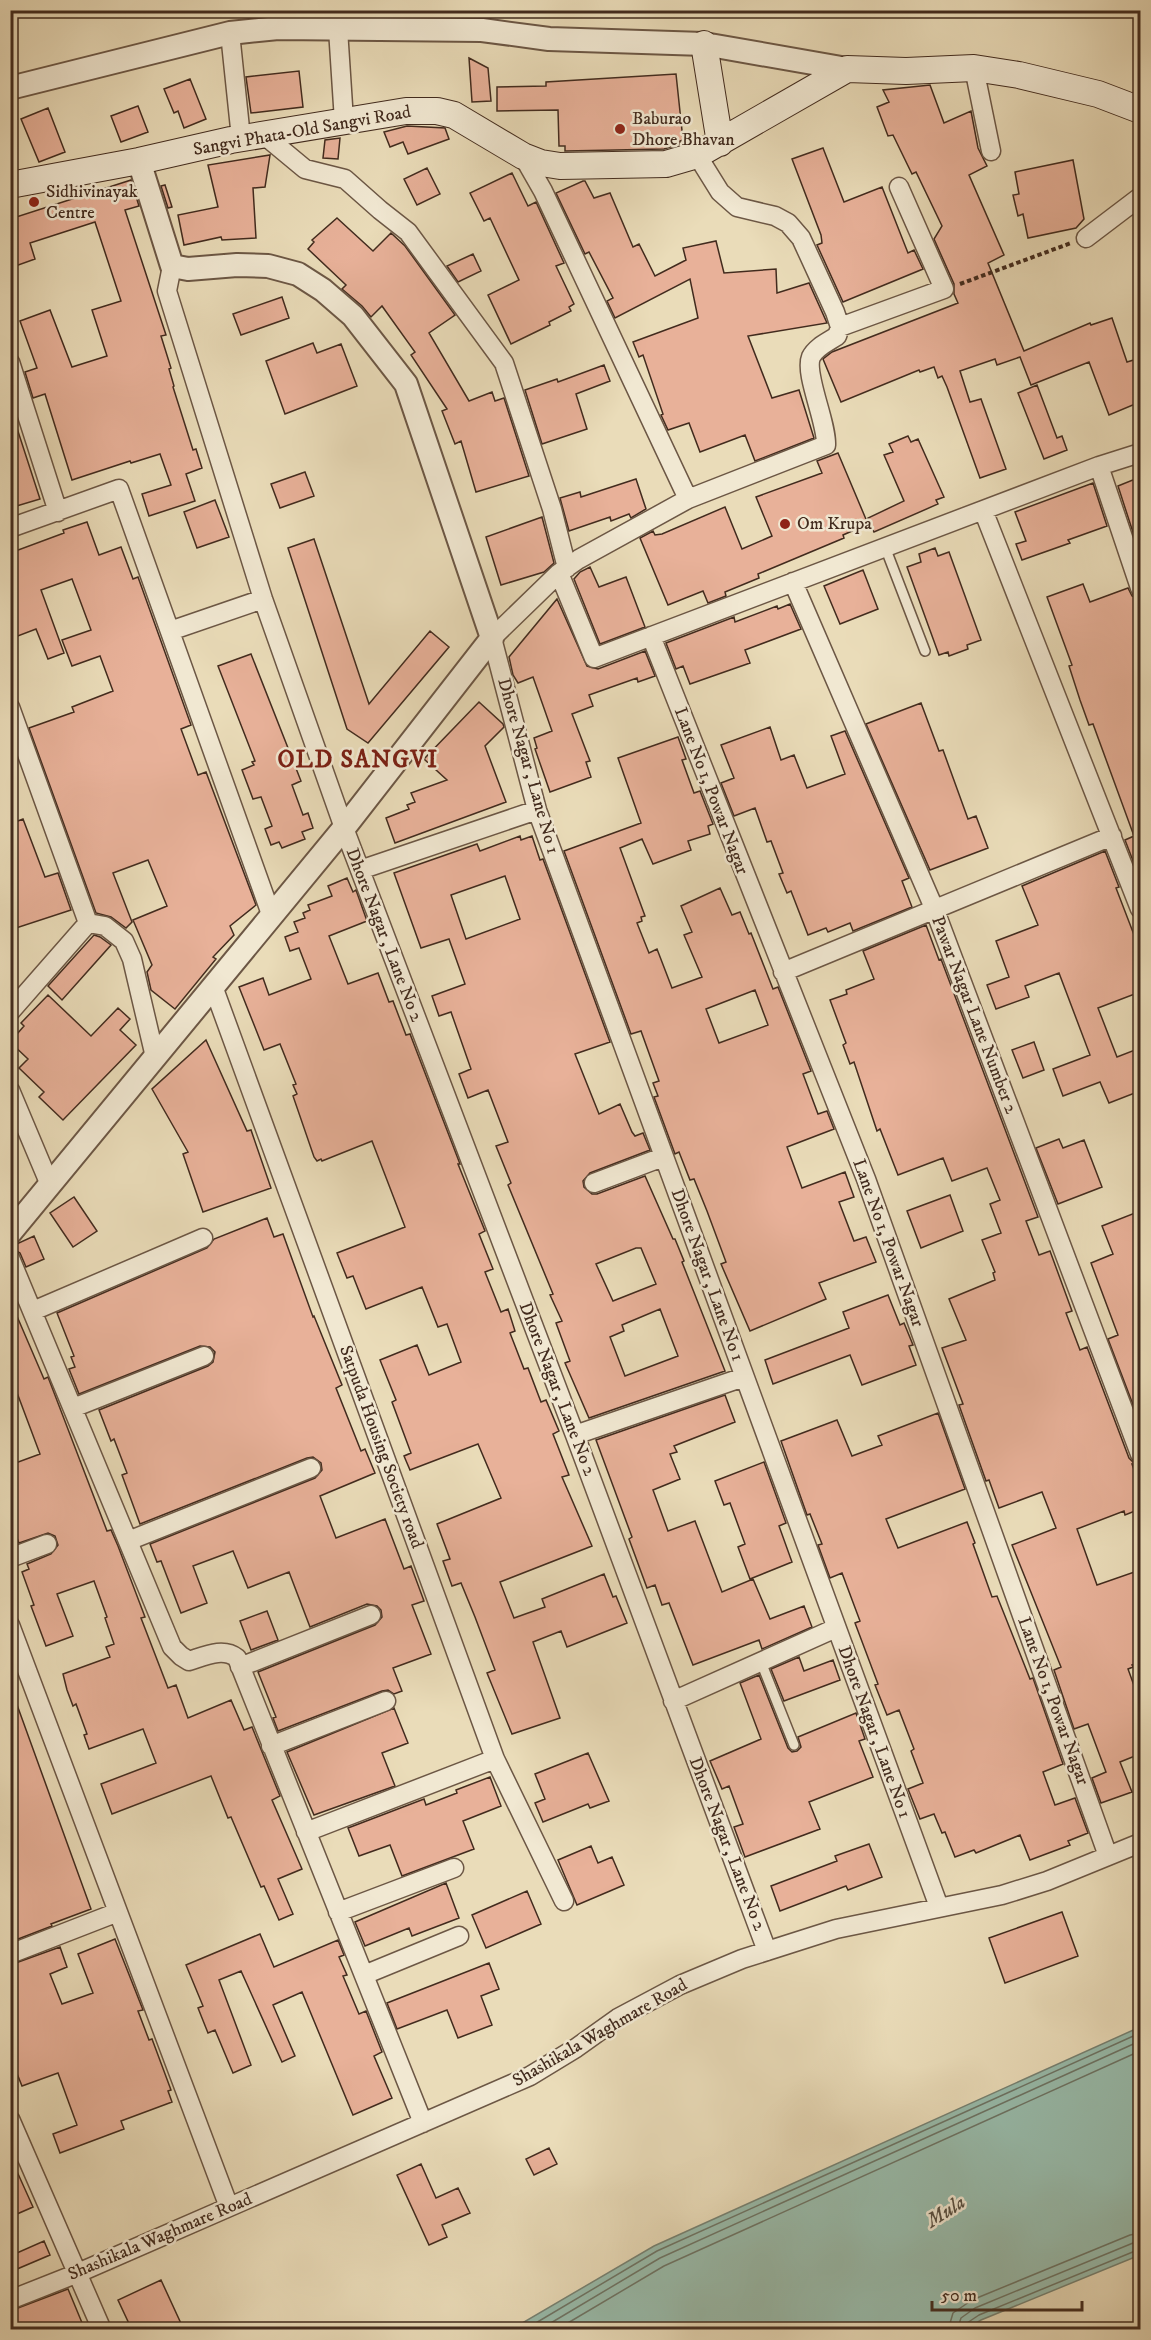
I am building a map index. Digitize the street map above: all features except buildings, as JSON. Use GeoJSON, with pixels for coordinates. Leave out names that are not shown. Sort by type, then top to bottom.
{"type":"FeatureCollection","features":[{"type":"Feature","properties":{"kind":"main road"},"geometry":{"type":"LineString","coordinates":[[704,44],[720,143]]}},
{"type":"Feature","properties":{"kind":"main road"},"geometry":{"type":"LineString","coordinates":[[847,69],[906,71],[974,68],[1019,75],[1098,93],[1140,110]]}},
{"type":"Feature","properties":{"kind":"main road","name":"Sangvi Phata-Old Sangvi Road"},"geometry":{"type":"LineString","coordinates":[[10,185],[139,161],[253,136],[406,111],[437,111],[454,115],[523,156],[541,163],[560,166],[666,164],[697,155],[720,143],[847,69]]}},
{"type":"Feature","properties":{"kind":"street"},"geometry":{"type":"LineString","coordinates":[[10,87],[230,33],[278,28],[482,30],[549,39],[704,44],[847,69]]}},
{"type":"Feature","properties":{"kind":"street"},"geometry":{"type":"LineString","coordinates":[[338,28],[344,121]]}},
{"type":"Feature","properties":{"kind":"street"},"geometry":{"type":"LineString","coordinates":[[230,33],[253,136],[305,169],[345,179],[408,232],[504,363],[552,509],[563,571],[594,658],[1099,466],[1140,453]]}},
{"type":"Feature","properties":{"kind":"street"},"geometry":{"type":"LineString","coordinates":[[974,68],[991,151]]}},
{"type":"Feature","properties":{"kind":"street"},"geometry":{"type":"LineString","coordinates":[[10,1233],[272,917],[492,638],[563,571],[579,559],[688,499],[826,445],[826,432],[809,369],[811,357],[819,347],[837,336],[840,327],[801,238],[788,223],[775,216],[737,207],[720,192],[697,155]]}},
{"type":"Feature","properties":{"kind":"street"},"geometry":{"type":"LineString","coordinates":[[523,156],[543,191],[688,499]]}},
{"type":"Feature","properties":{"kind":"street"},"geometry":{"type":"LineString","coordinates":[[139,161],[172,266],[188,269],[237,265],[268,266],[298,274],[323,290],[352,316],[406,384],[492,638]]}},
{"type":"Feature","properties":{"kind":"street"},"geometry":{"type":"LineString","coordinates":[[840,327],[944,290],[899,187]]}},
{"type":"Feature","properties":{"kind":"street"},"geometry":{"type":"LineString","coordinates":[[1086,238],[1140,197]]}},
{"type":"Feature","properties":{"kind":"street","name":"Dhore Nagar , Lane No 2"},"geometry":{"type":"LineString","coordinates":[[172,266],[167,291],[263,598],[344,828],[575,1435],[767,1951]]}},
{"type":"Feature","properties":{"kind":"street"},"geometry":{"type":"LineString","coordinates":[[10,362],[58,512]]}},
{"type":"Feature","properties":{"kind":"street"},"geometry":{"type":"LineString","coordinates":[[1099,466],[1140,588]]}},
{"type":"Feature","properties":{"kind":"street"},"geometry":{"type":"LineString","coordinates":[[10,528],[119,489],[272,917]]}},
{"type":"Feature","properties":{"kind":"street"},"geometry":{"type":"LineString","coordinates":[[983,510],[1140,909]]}},
{"type":"Feature","properties":{"kind":"street","name":"Pawar Nagar Lane Number 2"},"geometry":{"type":"LineString","coordinates":[[793,582],[934,908],[1140,1454]]}},
{"type":"Feature","properties":{"kind":"street"},"geometry":{"type":"LineString","coordinates":[[170,631],[263,598]]}},
{"type":"Feature","properties":{"kind":"street","name":"Lane No 1, Powar Nagar"},"geometry":{"type":"LineString","coordinates":[[651,636],[866,1179],[1108,1856]]}},
{"type":"Feature","properties":{"kind":"street","name":"Dhore Nagar , Lane No 1"},"geometry":{"type":"LineString","coordinates":[[492,638],[537,810],[939,1907]]}},
{"type":"Feature","properties":{"kind":"street"},"geometry":{"type":"LineString","coordinates":[[10,707],[88,923]]}},
{"type":"Feature","properties":{"kind":"street"},"geometry":{"type":"LineString","coordinates":[[360,870],[537,810]]}},
{"type":"Feature","properties":{"kind":"street"},"geometry":{"type":"LineString","coordinates":[[783,972],[1112,836]]}},
{"type":"Feature","properties":{"kind":"street"},"geometry":{"type":"LineString","coordinates":[[10,1012],[88,923]]}},
{"type":"Feature","properties":{"kind":"street"},"geometry":{"type":"LineString","coordinates":[[88,923],[105,926],[124,941],[132,959],[155,1057]]}},
{"type":"Feature","properties":{"kind":"street","name":"Satpuda Housing Society road"},"geometry":{"type":"LineString","coordinates":[[213,986],[495,1759],[564,1901]]}},
{"type":"Feature","properties":{"kind":"street"},"geometry":{"type":"LineString","coordinates":[[10,1090],[50,1185]]}},
{"type":"Feature","properties":{"kind":"street"},"geometry":{"type":"LineString","coordinates":[[594,1182],[663,1157]]}},
{"type":"Feature","properties":{"kind":"street"},"geometry":{"type":"LineString","coordinates":[[33,1311],[203,1238]]}},
{"type":"Feature","properties":{"kind":"street"},"geometry":{"type":"LineString","coordinates":[[10,1258],[172,1647],[189,1660],[220,1652],[230,1653],[237,1658],[423,2123]]}},
{"type":"Feature","properties":{"kind":"street"},"geometry":{"type":"LineString","coordinates":[[73,1408],[204,1356]]}},
{"type":"Feature","properties":{"kind":"street"},"geometry":{"type":"LineString","coordinates":[[575,1435],[744,1377]]}},
{"type":"Feature","properties":{"kind":"street"},"geometry":{"type":"LineString","coordinates":[[128,1541],[311,1468]]}},
{"type":"Feature","properties":{"kind":"street"},"geometry":{"type":"LineString","coordinates":[[10,1558],[47,1544]]}},
{"type":"Feature","properties":{"kind":"street"},"geometry":{"type":"LineString","coordinates":[[240,1667],[371,1615]]}},
{"type":"Feature","properties":{"kind":"street"},"geometry":{"type":"LineString","coordinates":[[10,1625],[229,2207]]}},
{"type":"Feature","properties":{"kind":"street"},"geometry":{"type":"LineString","coordinates":[[673,1701],[836,1628]]}},
{"type":"Feature","properties":{"kind":"street"},"geometry":{"type":"LineString","coordinates":[[271,1746],[386,1701]]}},
{"type":"Feature","properties":{"kind":"street"},"geometry":{"type":"LineString","coordinates":[[306,1832],[495,1759]]}},
{"type":"Feature","properties":{"kind":"street","name":"Shashikala Waghmare Road"},"geometry":{"type":"LineString","coordinates":[[10,2300],[78,2273],[530,2076],[576,2048],[618,2018],[680,1985],[742,1959],[836,1929],[1025,1888],[1140,1844]]}},
{"type":"Feature","properties":{"kind":"street"},"geometry":{"type":"LineString","coordinates":[[338,1912],[454,1868]]}},
{"type":"Feature","properties":{"kind":"street"},"geometry":{"type":"LineString","coordinates":[[10,1954],[118,1912]]}},
{"type":"Feature","properties":{"kind":"street"},"geometry":{"type":"LineString","coordinates":[[364,1975],[459,1936]]}},
{"type":"Feature","properties":{"kind":"street"},"geometry":{"type":"LineString","coordinates":[[10,2119],[102,2330]]}},
{"type":"Feature","properties":{"kind":"lane"},"geometry":{"type":"LineString","coordinates":[[885,548],[925,651]]}},
{"type":"Feature","properties":{"kind":"lane"},"geometry":{"type":"LineString","coordinates":[[761,1662],[794,1745]]}},
{"type":"Feature","properties":{"kind":"path"},"geometry":{"type":"LineString","coordinates":[[944,290],[1086,238]]}},
{"type":"Feature","properties":{"kind":"water","name":"Mula"},"geometry":{"type":"Polygon","coordinates":[[[1140,2027],[1140,2255],[981,2320],[967,2329],[512,2329],[654,2246],[1140,2027]]]}},
{"type":"Feature","properties":{"kind":"place","name":"Baburao Dhore Bhavan"},"geometry":{"type":"Point","coordinates":[620,129]}},
{"type":"Feature","properties":{"kind":"place","name":"Sidhivinayak Centre"},"geometry":{"type":"Point","coordinates":[34,202]}},
{"type":"Feature","properties":{"kind":"place","name":"Om Krupa"},"geometry":{"type":"Point","coordinates":[785,524]}},
{"type":"Feature","properties":{"kind":"district","name":"OLD SANGVI"},"geometry":{"type":"Point","coordinates":[358,760]}}]}
